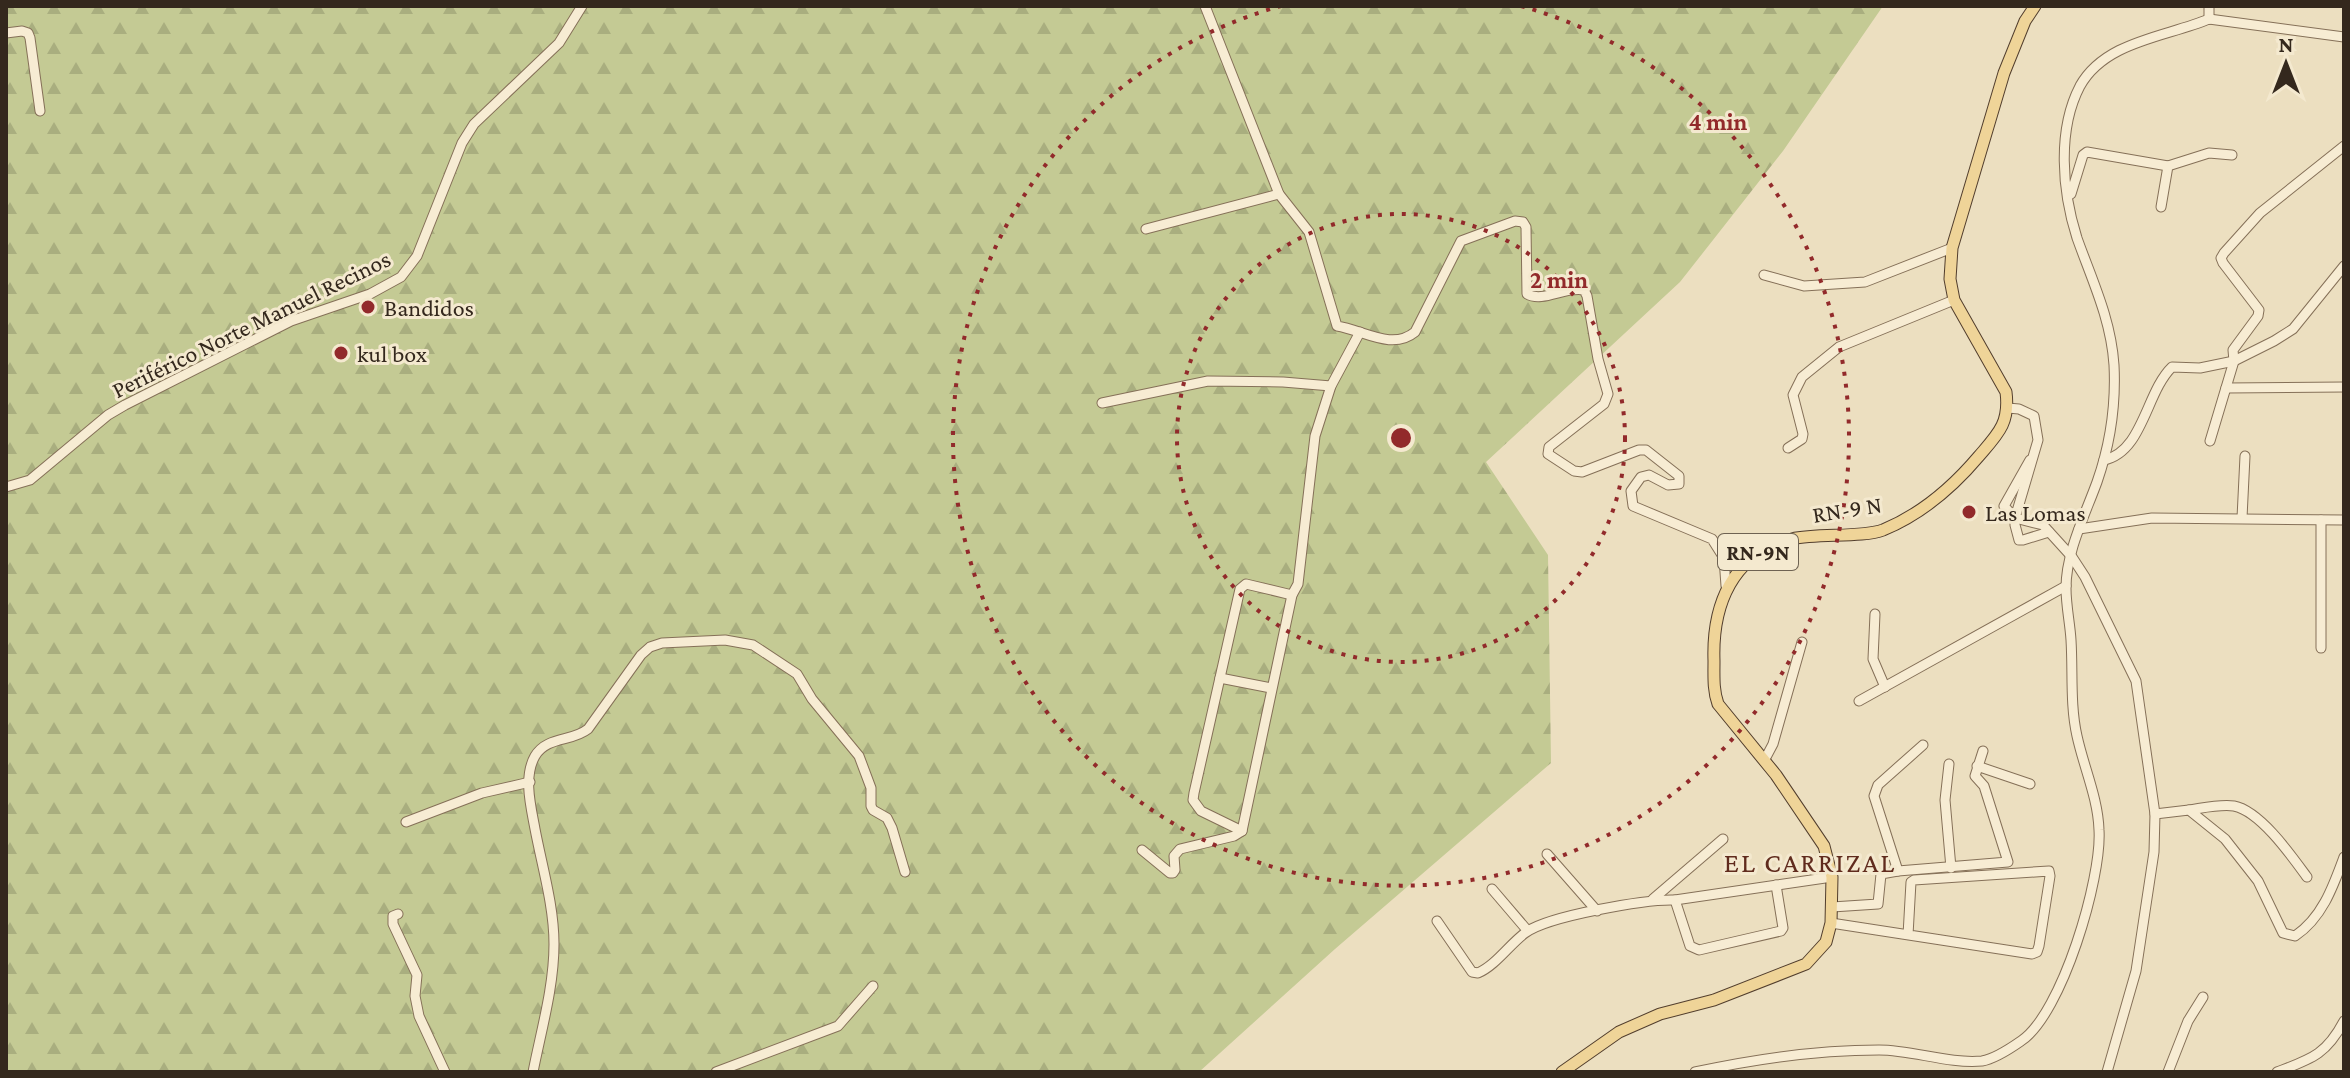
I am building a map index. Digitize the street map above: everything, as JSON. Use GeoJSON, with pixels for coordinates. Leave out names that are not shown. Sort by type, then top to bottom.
{"type":"FeatureCollection","features":[{"type":"Feature","properties":{"kind":"main road"},"geometry":{"type":"LineString","coordinates":[[2008,408],[2006,392],[1954,300],[1950,279],[1952,248],[2004,73],[2025,21],[2035,6]]}},
{"type":"Feature","properties":{"kind":"main road","name":"RN-9 N"},"geometry":{"type":"LineString","coordinates":[[1562,1072],[1619,1032],[1660,1014],[1714,1000],[1806,964],[1826,942],[1831,923],[1832,877],[1824,846],[1776,775],[1718,704],[1715,694],[1713,651],[1726,586],[1757,553],[1791,539],[1879,531],[1916,514],[1959,479],[1987,447],[2005,422],[2008,408]]}},
{"type":"Feature","properties":{"kind":"street","name":"Periférico Norte Manuel Recinos"},"geometry":{"type":"LineString","coordinates":[[6,487],[30,480],[108,415],[125,405],[291,321],[370,294],[401,277],[417,256],[462,143],[474,124],[559,43],[582,6]]}},
{"type":"Feature","properties":{"kind":"street"},"geometry":{"type":"LineString","coordinates":[[1205,6],[1279,194],[1309,232],[1337,326],[1393,341],[1405,340],[1415,332],[1461,241],[1515,221],[1523,222],[1526,227],[1527,294],[1535,298],[1584,290],[1608,394],[1604,404],[1549,447],[1548,454],[1574,471],[1582,472],[1639,450],[1653,453],[1679,476],[1679,484],[1668,485],[1649,475],[1641,477],[1631,491],[1633,506],[1712,539],[1724,558],[1726,586]]}},
{"type":"Feature","properties":{"kind":"street"},"geometry":{"type":"LineString","coordinates":[[2209,6],[2209,19]]}},
{"type":"Feature","properties":{"kind":"street"},"geometry":{"type":"LineString","coordinates":[[1695,1072],[1773,1058],[1854,1051],[1881,1050],[1984,1061],[2027,1038],[2044,1015],[2070,964],[2093,885],[2100,834],[2097,808],[2074,714],[2066,586],[2079,529],[2104,460],[2113,406],[2114,368],[2110,328],[2076,234],[2069,200],[2066,120],[2082,82],[2110,55],[2209,19],[2344,37]]}},
{"type":"Feature","properties":{"kind":"street"},"geometry":{"type":"LineString","coordinates":[[6,33],[28,33],[40,111]]}},
{"type":"Feature","properties":{"kind":"street"},"geometry":{"type":"LineString","coordinates":[[2210,441],[2234,361],[2235,345],[2258,316],[2259,310],[2221,258],[2260,213],[2344,146]]}},
{"type":"Feature","properties":{"kind":"street"},"geometry":{"type":"LineString","coordinates":[[2069,200],[2083,155],[2087,152],[2168,166],[2209,153],[2232,155]]}},
{"type":"Feature","properties":{"kind":"street"},"geometry":{"type":"LineString","coordinates":[[2161,207],[2168,166]]}},
{"type":"Feature","properties":{"kind":"street"},"geometry":{"type":"LineString","coordinates":[[1146,229],[1279,194]]}},
{"type":"Feature","properties":{"kind":"street"},"geometry":{"type":"LineString","coordinates":[[1764,275],[1804,286],[1865,282],[1952,248]]}},
{"type":"Feature","properties":{"kind":"street"},"geometry":{"type":"LineString","coordinates":[[2104,460],[2117,457],[2131,440],[2172,367],[2200,368],[2234,361],[2293,329],[2344,266]]}},
{"type":"Feature","properties":{"kind":"street"},"geometry":{"type":"LineString","coordinates":[[1788,448],[1802,439],[1803,434],[1793,395],[1802,377],[1839,347],[1954,300]]}},
{"type":"Feature","properties":{"kind":"street"},"geometry":{"type":"LineString","coordinates":[[1142,850],[1173,873],[1174,856],[1180,849],[1234,836],[1242,831],[1292,595],[1298,584],[1315,436],[1331,386],[1360,332]]}},
{"type":"Feature","properties":{"kind":"street"},"geometry":{"type":"LineString","coordinates":[[1102,403],[1208,381],[1331,386]]}},
{"type":"Feature","properties":{"kind":"street"},"geometry":{"type":"LineString","coordinates":[[2226,388],[2344,387]]}},
{"type":"Feature","properties":{"kind":"street"},"geometry":{"type":"LineString","coordinates":[[2008,408],[2034,416],[2038,440],[2015,518],[2019,540],[2049,532]]}},
{"type":"Feature","properties":{"kind":"street"},"geometry":{"type":"LineString","coordinates":[[2242,518],[2245,456]]}},
{"type":"Feature","properties":{"kind":"street"},"geometry":{"type":"LineString","coordinates":[[2015,518],[2037,522],[2072,557],[2136,681],[2155,814],[2154,852],[2136,971],[2107,1072]]}},
{"type":"Feature","properties":{"kind":"street"},"geometry":{"type":"LineString","coordinates":[[2079,529],[2152,518],[2344,520]]}},
{"type":"Feature","properties":{"kind":"street"},"geometry":{"type":"LineString","coordinates":[[2321,520],[2321,648]]}},
{"type":"Feature","properties":{"kind":"street"},"geometry":{"type":"LineString","coordinates":[[1242,831],[1201,811],[1193,800],[1242,585],[1292,595]]}},
{"type":"Feature","properties":{"kind":"street"},"geometry":{"type":"LineString","coordinates":[[1859,701],[2066,586]]}},
{"type":"Feature","properties":{"kind":"street"},"geometry":{"type":"LineString","coordinates":[[1875,614],[1873,659],[1885,687]]}},
{"type":"Feature","properties":{"kind":"street"},"geometry":{"type":"LineString","coordinates":[[533,1072],[551,979],[554,941],[531,810],[533,761],[541,748],[585,732],[650,647],[662,643],[725,640],[753,645],[797,674],[812,699],[859,756],[871,788],[871,806],[887,818],[905,872]]}},
{"type":"Feature","properties":{"kind":"street"},"geometry":{"type":"LineString","coordinates":[[1764,761],[1773,744],[1802,642]]}},
{"type":"Feature","properties":{"kind":"street"},"geometry":{"type":"LineString","coordinates":[[1220,678],[1271,688]]}},
{"type":"Feature","properties":{"kind":"street"},"geometry":{"type":"LineString","coordinates":[[1898,871],[1874,796],[1878,785],[1923,745]]}},
{"type":"Feature","properties":{"kind":"street"},"geometry":{"type":"LineString","coordinates":[[1832,907],[1878,904],[1879,876],[1898,871],[2008,862],[1984,786],[1975,776],[1983,751]]}},
{"type":"Feature","properties":{"kind":"street"},"geometry":{"type":"LineString","coordinates":[[1949,764],[1945,800],[1951,868]]}},
{"type":"Feature","properties":{"kind":"street"},"geometry":{"type":"LineString","coordinates":[[1977,766],[2030,784]]}},
{"type":"Feature","properties":{"kind":"street"},"geometry":{"type":"LineString","coordinates":[[406,822],[482,793],[530,782]]}},
{"type":"Feature","properties":{"kind":"street"},"geometry":{"type":"LineString","coordinates":[[2155,814],[2231,805],[2249,811],[2285,848],[2307,877]]}},
{"type":"Feature","properties":{"kind":"street"},"geometry":{"type":"LineString","coordinates":[[2189,810],[2225,839],[2258,881],[2283,933],[2295,936],[2310,926],[2330,894],[2344,857]]}},
{"type":"Feature","properties":{"kind":"street"},"geometry":{"type":"LineString","coordinates":[[1653,899],[1723,839]]}},
{"type":"Feature","properties":{"kind":"street"},"geometry":{"type":"LineString","coordinates":[[1547,854],[1597,911]]}},
{"type":"Feature","properties":{"kind":"street"},"geometry":{"type":"LineString","coordinates":[[1831,923],[1908,935],[2032,954],[2037,952],[2049,871],[1914,880],[1911,882],[1908,935]]}},
{"type":"Feature","properties":{"kind":"street"},"geometry":{"type":"LineString","coordinates":[[1437,921],[1472,972],[1478,973],[1527,930],[1597,911],[1653,899],[1675,900],[1832,877]]}},
{"type":"Feature","properties":{"kind":"street"},"geometry":{"type":"LineString","coordinates":[[1675,900],[1690,946],[1699,950],[1781,931],[1776,885]]}},
{"type":"Feature","properties":{"kind":"street"},"geometry":{"type":"LineString","coordinates":[[1492,889],[1527,930]]}},
{"type":"Feature","properties":{"kind":"street"},"geometry":{"type":"LineString","coordinates":[[398,914],[393,916],[393,924],[417,975],[415,996],[419,1016],[445,1072]]}},
{"type":"Feature","properties":{"kind":"street"},"geometry":{"type":"LineString","coordinates":[[716,1072],[838,1026],[873,986]]}},
{"type":"Feature","properties":{"kind":"street"},"geometry":{"type":"LineString","coordinates":[[2168,1072],[2188,1021],[2203,997]]}},
{"type":"Feature","properties":{"kind":"street"},"geometry":{"type":"LineString","coordinates":[[2277,1072],[2319,1054],[2335,1037],[2344,1021]]}},
{"type":"Feature","properties":{"kind":"green space"},"geometry":{"type":"Polygon","coordinates":[[[6,6],[1883,6],[1783,151],[1680,282],[1486,462],[1548,555],[1551,763],[1335,949],[1199,1072],[6,1072],[6,6]]]}},
{"type":"Feature","properties":{"kind":"place","name":"Bandidos"},"geometry":{"type":"Point","coordinates":[368,307]}},
{"type":"Feature","properties":{"kind":"place","name":"kul box"},"geometry":{"type":"Point","coordinates":[341,353]}},
{"type":"Feature","properties":{"kind":"place","name":"Las Lomas"},"geometry":{"type":"Point","coordinates":[1969,512]}},
{"type":"Feature","properties":{"kind":"district","name":"EL CARRIZAL"},"geometry":{"type":"Point","coordinates":[1810,862]}}]}
